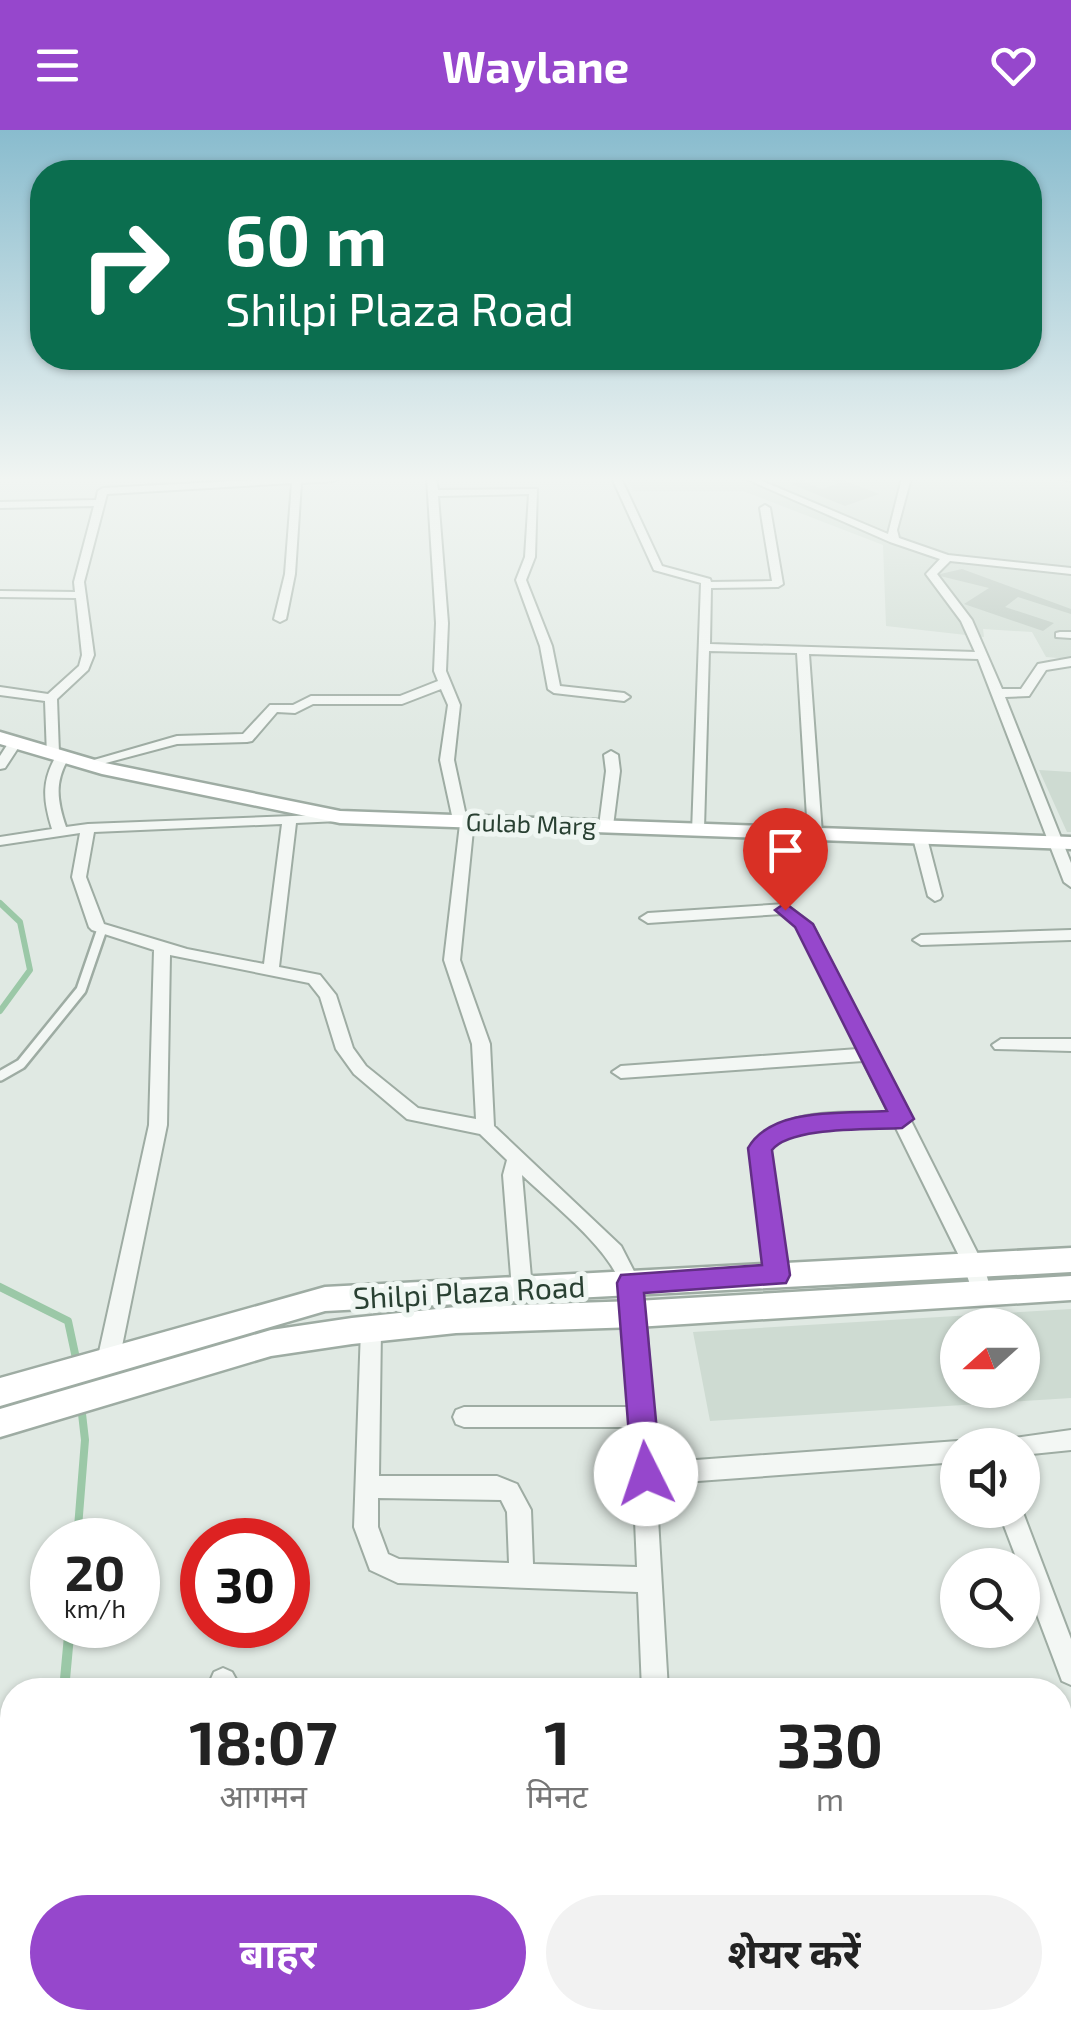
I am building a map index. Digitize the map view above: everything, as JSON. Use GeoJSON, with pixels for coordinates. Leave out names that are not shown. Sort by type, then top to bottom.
{"type":"FeatureCollection","features":[{"type":"Feature","properties":{"kind":"street"},"geometry":{"type":"LineString","coordinates":[[51,698],[84,666],[88,655],[80,595],[86,567]]}},
{"type":"Feature","properties":{"kind":"street"},"geometry":{"type":"LineString","coordinates":[[280,619],[291,567]]}},
{"type":"Feature","properties":{"kind":"street"},"geometry":{"type":"LineString","coordinates":[[436,567],[442,684],[454,705],[447,760],[464,820],[452,960],[481,1044],[486,1075],[485,1128]]}},
{"type":"Feature","properties":{"kind":"street"},"geometry":{"type":"LineString","coordinates":[[526,567],[521,580],[546,646],[551,684],[560,692],[624,697]]}},
{"type":"Feature","properties":{"kind":"street"},"geometry":{"type":"LineString","coordinates":[[657,567],[702,577],[706,585],[696,829]]}},
{"type":"Feature","properties":{"kind":"street"},"geometry":{"type":"LineString","coordinates":[[706,585],[778,584],[775,567]]}},
{"type":"Feature","properties":{"kind":"street"},"geometry":{"type":"LineString","coordinates":[[938,567],[931,574],[966,620],[983,656],[1062,843],[1071,882]]}},
{"type":"Feature","properties":{"kind":"street"},"geometry":{"type":"LineString","coordinates":[[1029,567],[1071,571]]}},
{"type":"Feature","properties":{"kind":"street"},"geometry":{"type":"LineString","coordinates":[[0,594],[80,595]]}},
{"type":"Feature","properties":{"kind":"street"},"geometry":{"type":"LineString","coordinates":[[706,647],[983,656]]}},
{"type":"Feature","properties":{"kind":"street"},"geometry":{"type":"LineString","coordinates":[[803,651],[815,834]]}},
{"type":"Feature","properties":{"kind":"street"},"geometry":{"type":"LineString","coordinates":[[999,693],[1025,692],[1042,667],[1071,662]]}},
{"type":"Feature","properties":{"kind":"street"},"geometry":{"type":"LineString","coordinates":[[88,764],[177,740],[247,738],[274,708],[295,709],[311,700],[402,700],[442,684]]}},
{"type":"Feature","properties":{"kind":"street"},"geometry":{"type":"LineString","coordinates":[[0,691],[51,698]]}},
{"type":"Feature","properties":{"kind":"street"},"geometry":{"type":"LineString","coordinates":[[51,698],[58,754],[50,774],[49,796],[60,832]]}},
{"type":"Feature","properties":{"kind":"street"},"geometry":{"type":"LineString","coordinates":[[0,765],[8,740]]}},
{"type":"Feature","properties":{"kind":"street","name":"Gulab Marg"},"geometry":{"type":"LineString","coordinates":[[8,740],[88,764],[340,818],[1062,843]]}},
{"type":"Feature","properties":{"kind":"street"},"geometry":{"type":"LineString","coordinates":[[606,826],[614,771],[611,755]]}},
{"type":"Feature","properties":{"kind":"street"},"geometry":{"type":"LineString","coordinates":[[0,841],[88,828],[340,818]]}},
{"type":"Feature","properties":{"kind":"street"},"geometry":{"type":"LineString","coordinates":[[271,971],[290,819]]}},
{"type":"Feature","properties":{"kind":"street"},"geometry":{"type":"LineString","coordinates":[[88,828],[79,877],[93,920],[102,929],[162,948],[322,986],[346,1049],[360,1070],[397,1104],[413,1114],[485,1128],[614,1252],[630,1283],[636,1314],[655,1678]]}},
{"type":"Feature","properties":{"kind":"street"},"geometry":{"type":"LineString","coordinates":[[920,838],[935,896]]}},
{"type":"Feature","properties":{"kind":"street"},"geometry":{"type":"LineString","coordinates":[[648,918],[774,909],[794,913],[804,924],[973,1264],[982,1293]]}},
{"type":"Feature","properties":{"kind":"street"},"geometry":{"type":"LineString","coordinates":[[920,940],[1071,935]]}},
{"type":"Feature","properties":{"kind":"street"},"geometry":{"type":"LineString","coordinates":[[0,1423],[56,1406],[111,1376],[158,1125],[162,948]]}},
{"type":"Feature","properties":{"kind":"street"},"geometry":{"type":"LineString","coordinates":[[1000,1045],[1071,1045]]}},
{"type":"Feature","properties":{"kind":"street"},"geometry":{"type":"LineString","coordinates":[[621,1072],[871,1054]]}},
{"type":"Feature","properties":{"kind":"street"},"geometry":{"type":"LineString","coordinates":[[776,1275],[760,1148],[770,1136],[805,1125],[902,1119]]}},
{"type":"Feature","properties":{"kind":"street"},"geometry":{"type":"LineString","coordinates":[[516,1160],[512,1175],[522,1289]]}},
{"type":"Feature","properties":{"kind":"street","name":"Shilpi Plaza Road"},"geometry":{"type":"LineString","coordinates":[[111,1376],[324,1299],[1071,1260]]}},
{"type":"Feature","properties":{"kind":"street","name":"Shilpi Plaza Road"},"geometry":{"type":"LineString","coordinates":[[0,1392],[111,1376],[271,1343],[456,1320],[636,1314],[1071,1288]]}},
{"type":"Feature","properties":{"kind":"street"},"geometry":{"type":"LineString","coordinates":[[371,1329],[366,1527],[379,1562],[398,1571],[651,1580]]}},
{"type":"Feature","properties":{"kind":"street"},"geometry":{"type":"LineString","coordinates":[[464,1417],[643,1417]]}},
{"type":"Feature","properties":{"kind":"street"},"geometry":{"type":"LineString","coordinates":[[1040,1443],[1071,1440]]}},
{"type":"Feature","properties":{"kind":"street"},"geometry":{"type":"LineString","coordinates":[[646,1474],[940,1452]]}},
{"type":"Feature","properties":{"kind":"street"},"geometry":{"type":"LineString","coordinates":[[366,1486],[497,1488],[509,1492],[519,1510],[521,1576]]}},
{"type":"Feature","properties":{"kind":"street"},"geometry":{"type":"LineString","coordinates":[[1017,1528],[1071,1672]]}},
{"type":"Feature","properties":{"kind":"lane"},"geometry":{"type":"LineString","coordinates":[[0,1076],[21,1064],[81,990],[102,929]]}},
{"type":"Feature","properties":{"kind":"shaded area"},"geometry":{"type":"Polygon","coordinates":[[[884,567],[1071,567],[1071,659],[1046,657],[1032,632],[983,629],[984,637],[886,626],[884,567]]]}},
{"type":"Feature","properties":{"kind":"shaded area"},"geometry":{"type":"Polygon","coordinates":[[[1039,770],[1071,772],[1071,832],[1067,832],[1039,770]]]}},
{"type":"Feature","properties":{"kind":"shaded area"},"geometry":{"type":"Polygon","coordinates":[[[1071,1309],[1071,1398],[1040,1400],[1040,1311],[1071,1309]]]}},
{"type":"Feature","properties":{"kind":"shaded area"},"geometry":{"type":"Polygon","coordinates":[[[940,1317],[940,1406],[710,1421],[693,1332],[940,1317]]]}},
{"type":"Feature","properties":{"kind":"building"},"geometry":{"type":"Polygon","coordinates":[[[962,569],[1071,609],[1071,614],[1018,597],[1005,607],[1054,623],[1043,631],[964,604],[989,588],[936,575],[962,569]]]}},
{"type":"Feature","properties":{"kind":"waterway"},"geometry":{"type":"LineString","coordinates":[[0,903],[20,922],[30,970],[0,1011]]}},
{"type":"Feature","properties":{"kind":"waterway"},"geometry":{"type":"LineString","coordinates":[[0,1287],[68,1321],[77,1363]]}},
{"type":"Feature","properties":{"kind":"waterway"},"geometry":{"type":"LineString","coordinates":[[79,1518],[85,1440],[81,1405]]}},
{"type":"Feature","properties":{"kind":"waterway"},"geometry":{"type":"LineString","coordinates":[[65,1678],[68,1648]]}},
{"type":"Feature","properties":{"kind":"route"},"geometry":{"type":"LineString","coordinates":[[646,1474],[636,1314],[630,1283],[776,1275],[760,1148],[782,1129],[902,1119],[804,924],[785,910]]}}]}
